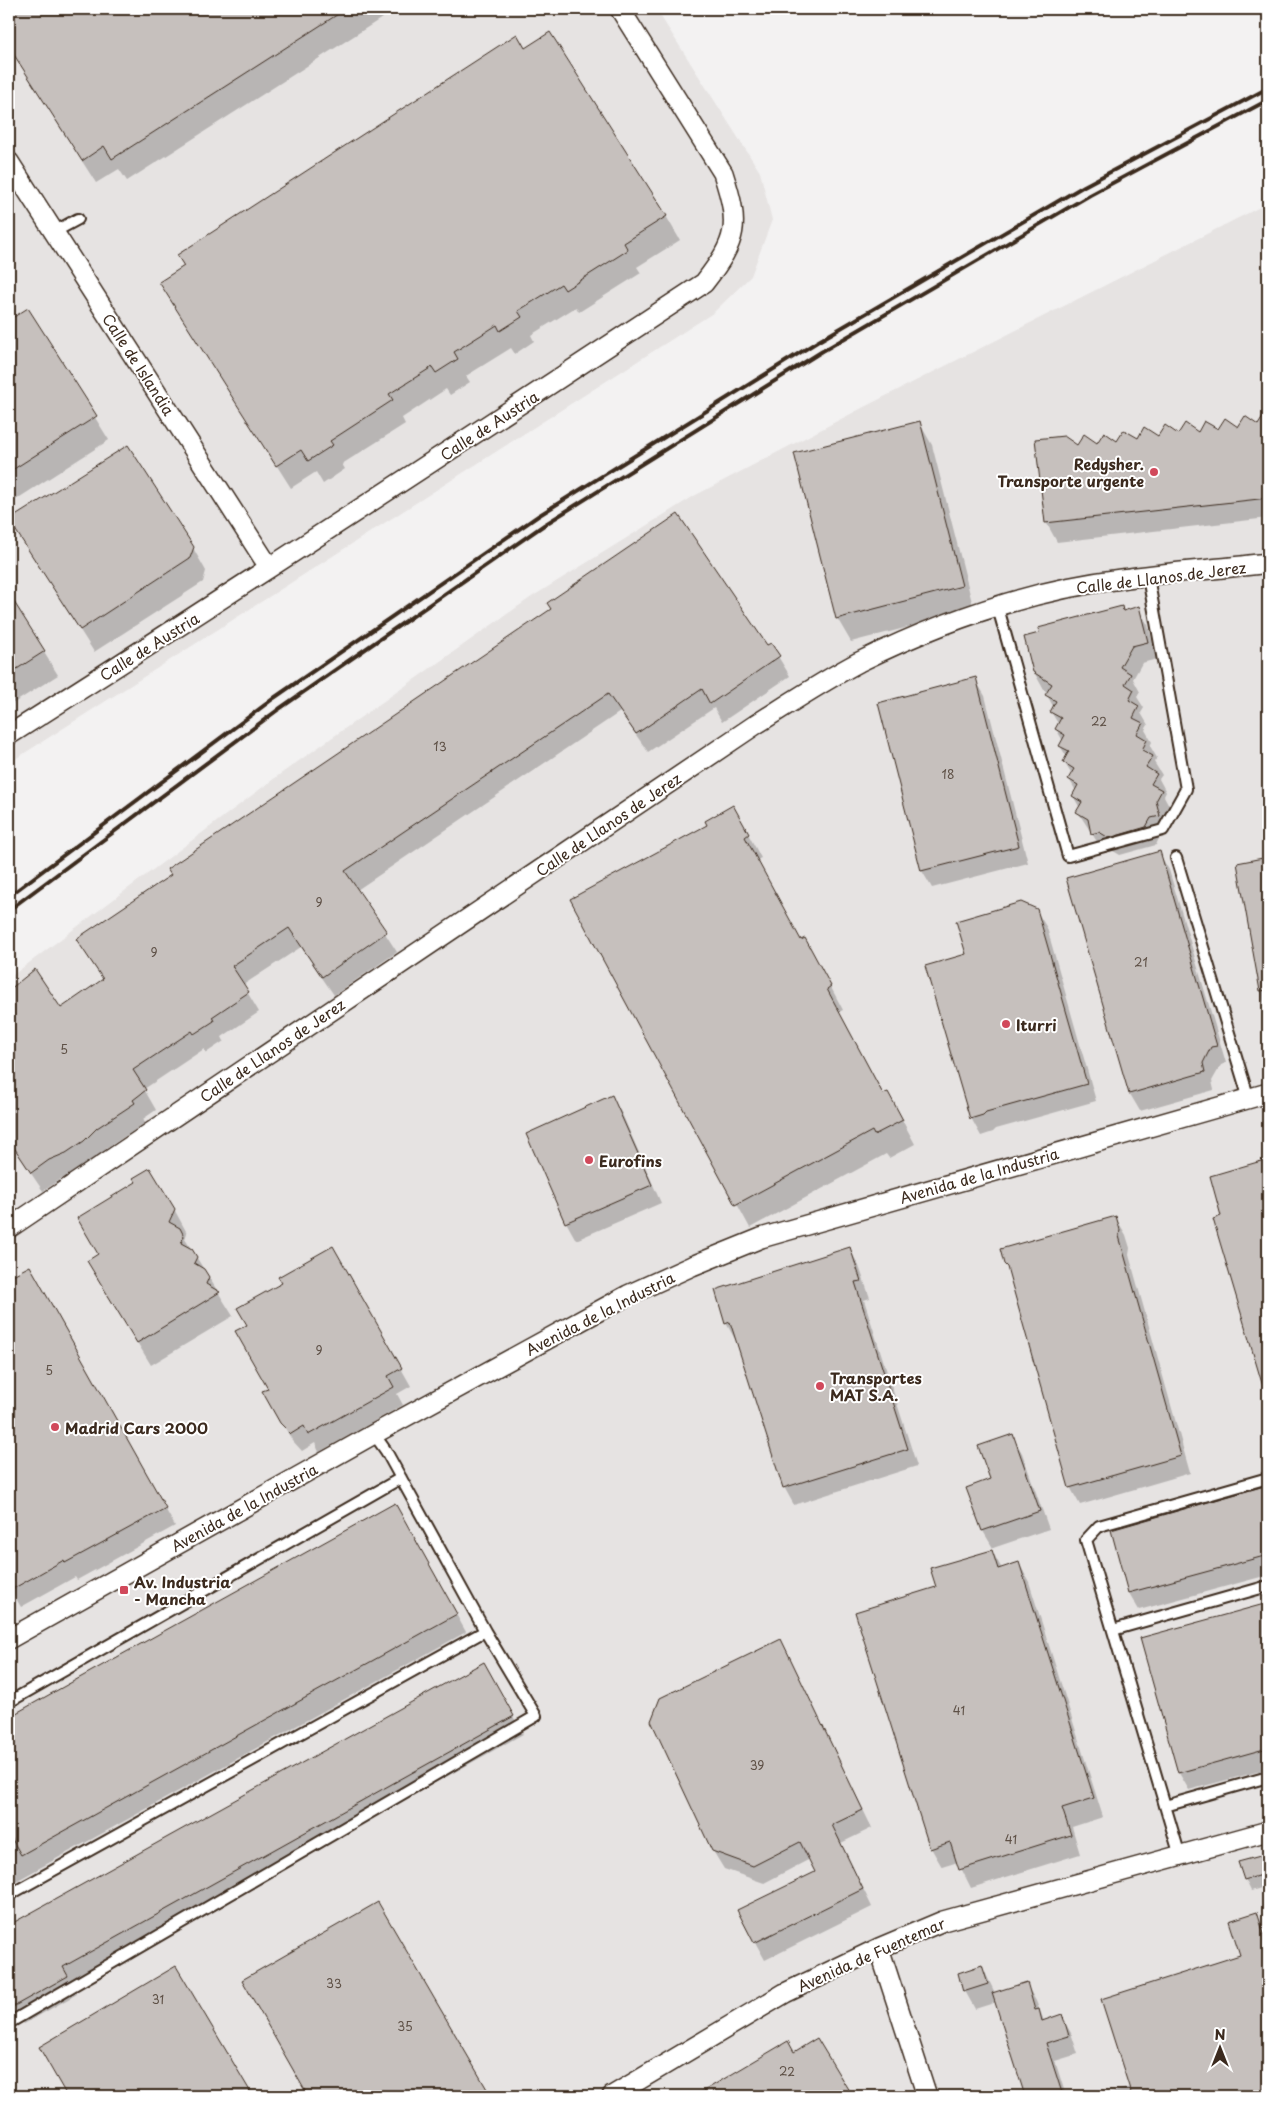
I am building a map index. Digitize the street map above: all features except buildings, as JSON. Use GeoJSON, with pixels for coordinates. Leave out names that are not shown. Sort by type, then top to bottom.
{"type":"FeatureCollection","features":[{"type":"Feature","properties":{"kind":"street","name":"Calle de Austria"},"geometry":{"type":"LineString","coordinates":[[9,735],[339,524],[704,283],[723,258],[734,234],[732,202],[723,173],[620,9]]}},
{"type":"Feature","properties":{"kind":"street","name":"Calle de Islandia"},"geometry":{"type":"LineString","coordinates":[[9,162],[269,567]]}},
{"type":"Feature","properties":{"kind":"street","name":"Calle de Llanos de Jerez"},"geometry":{"type":"LineString","coordinates":[[9,1228],[755,725],[816,686],[894,646],[953,622],[1065,589],[1121,579],[1268,563]]}},
{"type":"Feature","properties":{"kind":"street","name":"Avenida de la Industria"},"geometry":{"type":"LineString","coordinates":[[9,1639],[374,1434],[628,1295],[692,1266],[761,1238],[1268,1093]]}},
{"type":"Feature","properties":{"kind":"street","name":"Avenida de Fuentemar"},"geometry":{"type":"LineString","coordinates":[[612,2096],[785,1993],[879,1948],[943,1921],[1268,1831]]}},
{"type":"Feature","properties":{"kind":"street"},"geometry":{"type":"LineString","coordinates":[[879,1948],[927,2096]]}},
{"type":"Feature","properties":{"kind":"lane"},"geometry":{"type":"LineString","coordinates":[[54,232],[78,219]]}},
{"type":"Feature","properties":{"kind":"lane"},"geometry":{"type":"LineString","coordinates":[[998,608],[1068,856],[1163,830],[1186,789],[1148,576]]}},
{"type":"Feature","properties":{"kind":"lane"},"geometry":{"type":"LineString","coordinates":[[1176,858],[1249,1099]]}},
{"type":"Feature","properties":{"kind":"lane"},"geometry":{"type":"LineString","coordinates":[[9,2023],[536,1716],[485,1631],[401,1478],[374,1434]]}},
{"type":"Feature","properties":{"kind":"lane"},"geometry":{"type":"LineString","coordinates":[[9,1702],[401,1478]]}},
{"type":"Feature","properties":{"kind":"lane"},"geometry":{"type":"LineString","coordinates":[[1180,1856],[1086,1540],[1099,1526],[1268,1478]]}},
{"type":"Feature","properties":{"kind":"lane"},"geometry":{"type":"LineString","coordinates":[[1113,1630],[1268,1586]]}},
{"type":"Feature","properties":{"kind":"lane"},"geometry":{"type":"LineString","coordinates":[[9,1895],[485,1631]]}},
{"type":"Feature","properties":{"kind":"lane"},"geometry":{"type":"LineString","coordinates":[[1165,1806],[1268,1777]]}},
{"type":"Feature","properties":{"kind":"shaded area"},"geometry":{"type":"Polygon","coordinates":[[[9,9],[656,9],[760,172],[772,220],[751,276],[713,313],[9,763],[9,9]]]}},
{"type":"Feature","properties":{"kind":"shaded area"},"geometry":{"type":"Polygon","coordinates":[[[1268,203],[1268,2096],[9,2096],[9,978],[279,775],[530,598],[694,496],[864,407],[1268,203]]]}},
{"type":"Feature","properties":{"kind":"railway"},"geometry":{"type":"LineString","coordinates":[[9,896],[274,698],[538,516],[817,342],[1084,186],[1268,88]]}},
{"type":"Feature","properties":{"kind":"railway"},"geometry":{"type":"LineString","coordinates":[[9,910],[279,709],[544,525],[821,352],[1090,195],[1268,100]]}},
{"type":"Feature","properties":{"kind":"place","name":"Redysher. Transporte urgente"},"geometry":{"type":"Point","coordinates":[1154,472]}},
{"type":"Feature","properties":{"kind":"place","name":"Iturri"},"geometry":{"type":"Point","coordinates":[1006,1024]}},
{"type":"Feature","properties":{"kind":"place","name":"Eurofins"},"geometry":{"type":"Point","coordinates":[589,1160]}},
{"type":"Feature","properties":{"kind":"place","name":"Transportes MAT S.A."},"geometry":{"type":"Point","coordinates":[820,1386]}},
{"type":"Feature","properties":{"kind":"place","name":"Madrid Cars 2000"},"geometry":{"type":"Point","coordinates":[55,1427]}},
{"type":"Feature","properties":{"kind":"place","name":"Av. Industria - Mancha"},"geometry":{"type":"Point","coordinates":[124,1590]}}]}
